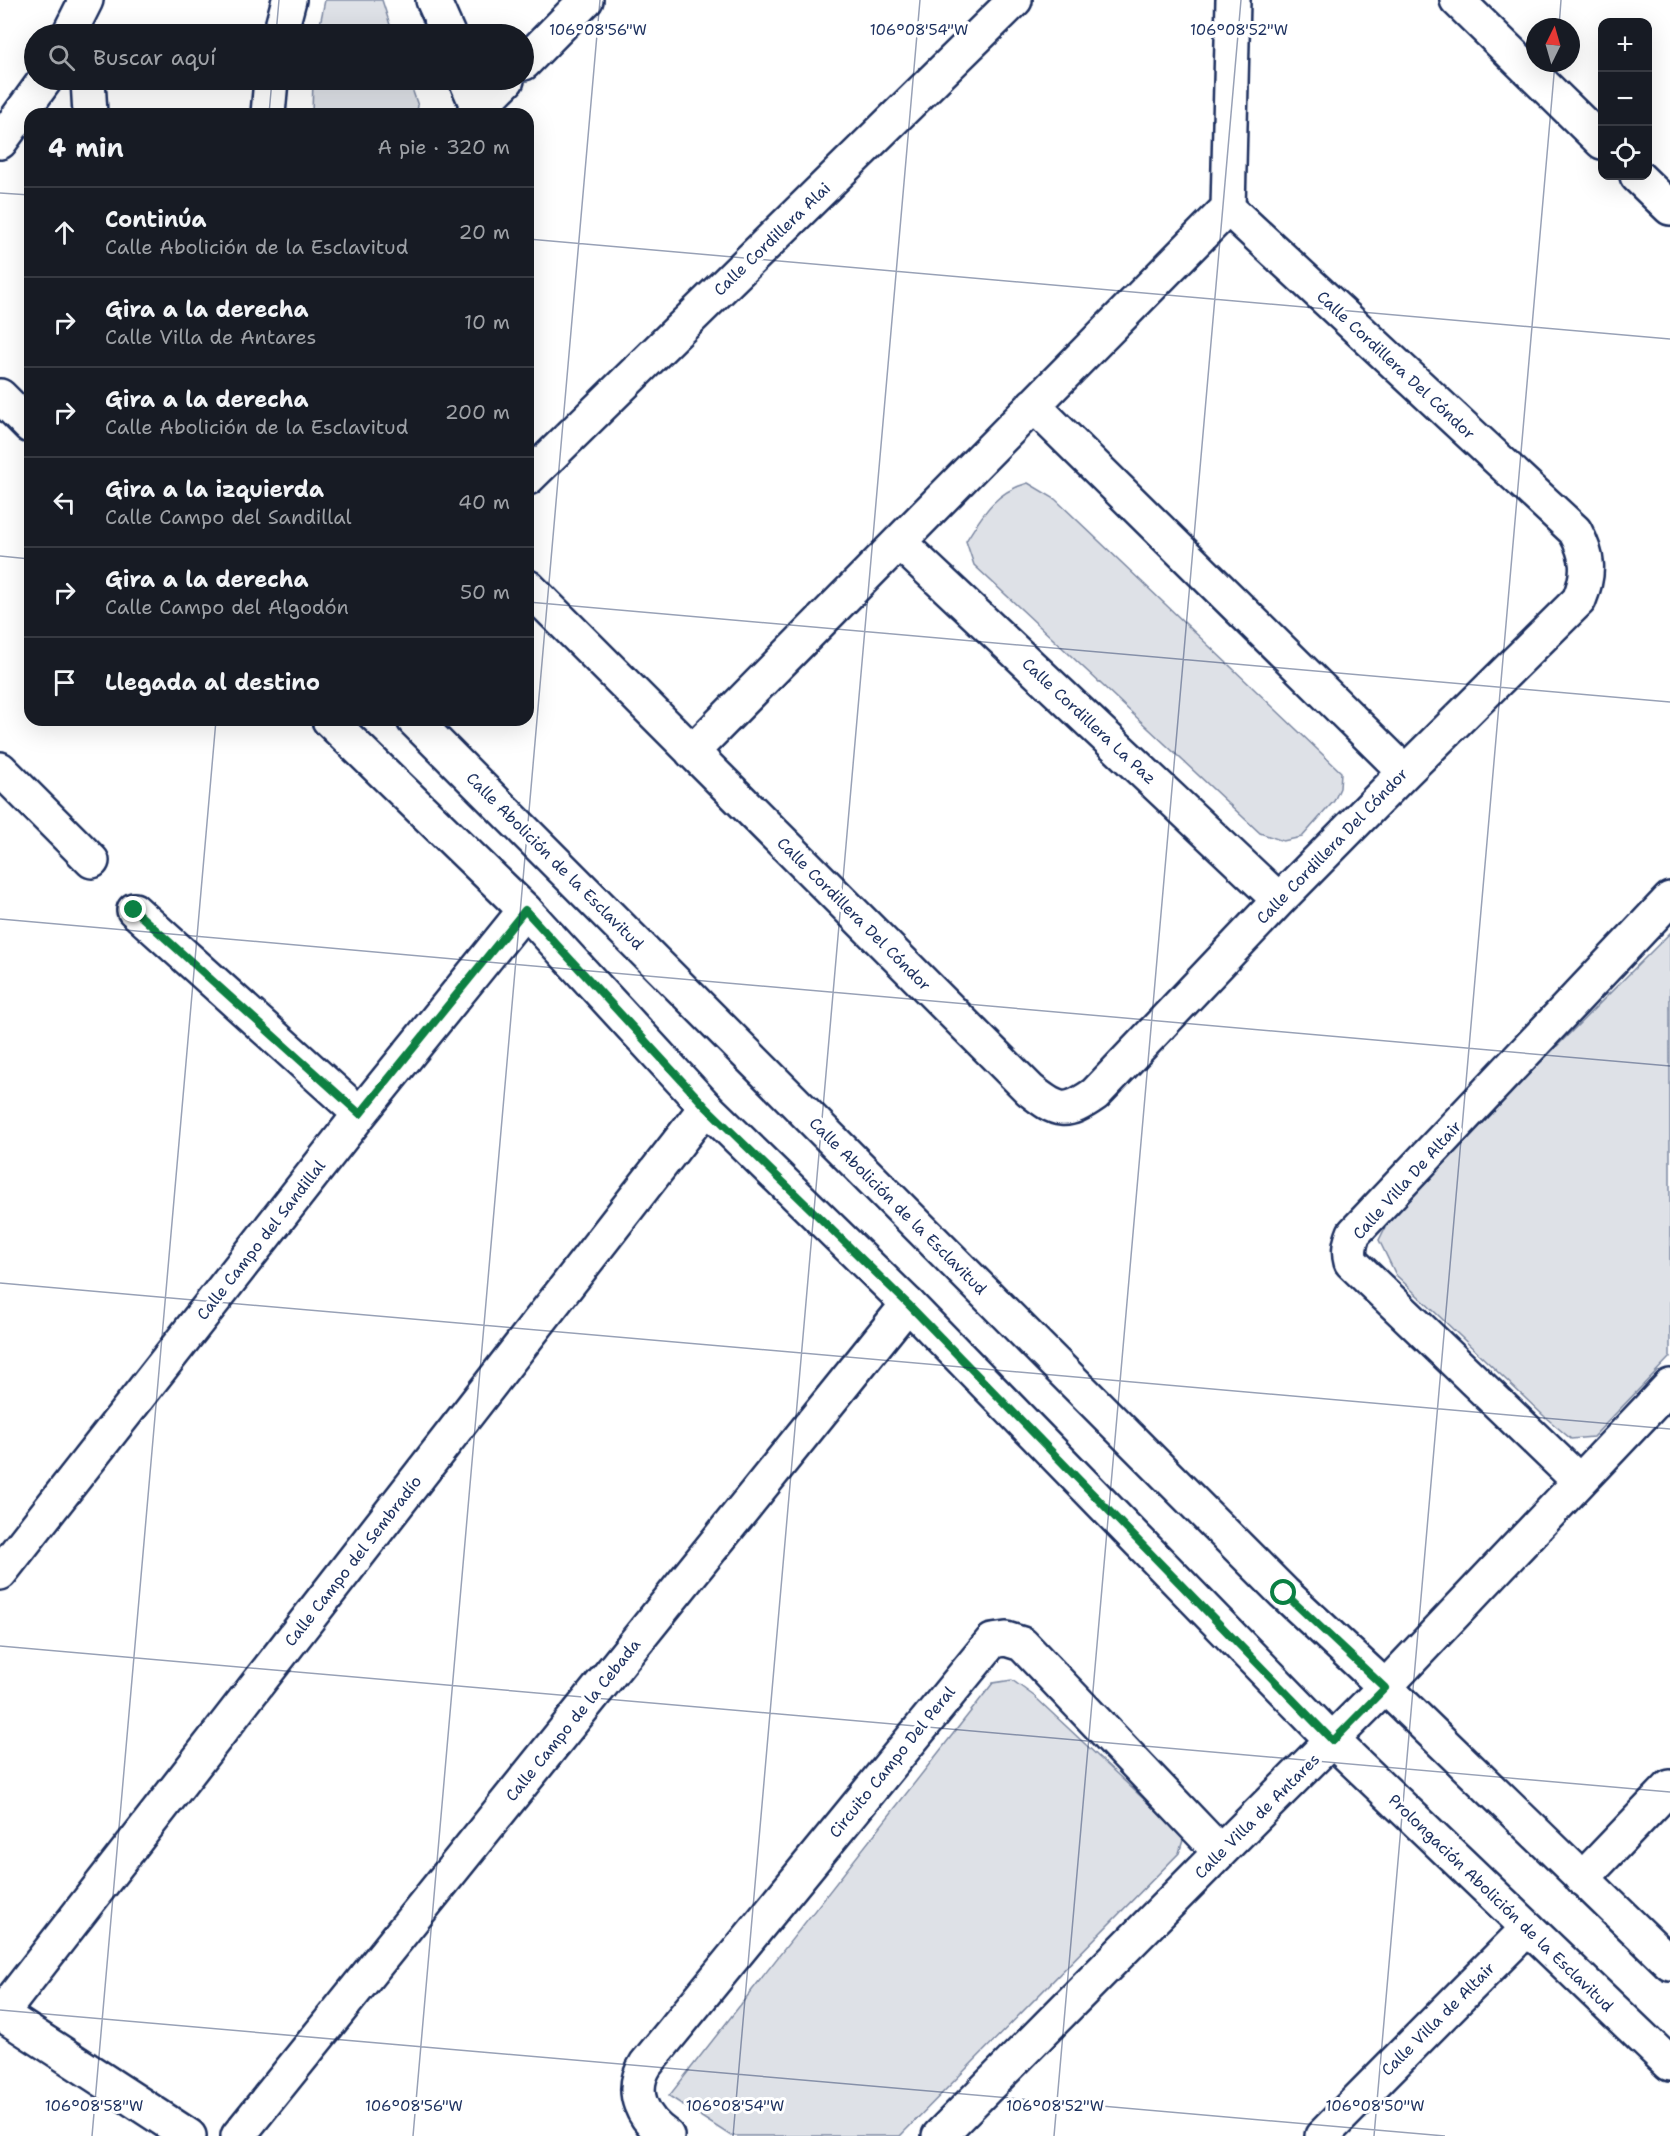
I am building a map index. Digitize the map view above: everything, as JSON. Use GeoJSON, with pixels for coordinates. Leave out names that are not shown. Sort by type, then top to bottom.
{"type":"FeatureCollection","features":[{"type":"Feature","properties":{"kind":"street"},"geometry":{"type":"LineString","coordinates":[[282,24],[289,0]]}},
{"type":"Feature","properties":{"kind":"street"},"geometry":{"type":"LineString","coordinates":[[434,0],[444,24]]}},
{"type":"Feature","properties":{"kind":"street"},"geometry":{"type":"LineString","coordinates":[[534,53],[586,0]]}},
{"type":"Feature","properties":{"kind":"street","name":"Calle Cordillera Alai"},"geometry":{"type":"LineString","coordinates":[[534,472],[1015,0]]}},
{"type":"Feature","properties":{"kind":"street"},"geometry":{"type":"LineString","coordinates":[[692,752],[1228,208],[1233,0]]}},
{"type":"Feature","properties":{"kind":"street"},"geometry":{"type":"LineString","coordinates":[[1457,0],[1598,138]]}},
{"type":"Feature","properties":{"kind":"street"},"geometry":{"type":"LineString","coordinates":[[25,108],[38,90]]}},
{"type":"Feature","properties":{"kind":"street"},"geometry":{"type":"LineString","coordinates":[[89,90],[90,108]]}},
{"type":"Feature","properties":{"kind":"street"},"geometry":{"type":"LineString","coordinates":[[269,108],[270,90]]}},
{"type":"Feature","properties":{"kind":"street"},"geometry":{"type":"LineString","coordinates":[[472,101],[490,90]]}},
{"type":"Feature","properties":{"kind":"street"},"geometry":{"type":"LineString","coordinates":[[0,142],[24,109]]}},
{"type":"Feature","properties":{"kind":"street"},"geometry":{"type":"LineString","coordinates":[[1641,180],[1670,208]]}},
{"type":"Feature","properties":{"kind":"street","name":"Calle Cordillera Del Cóndor"},"geometry":{"type":"LineString","coordinates":[[534,593],[1030,1090],[1056,1108],[1066,1109],[1077,1105],[1095,1094],[1279,900],[1580,600],[1587,581],[1587,563],[1575,531],[1228,208]]}},
{"type":"Feature","properties":{"kind":"street"},"geometry":{"type":"LineString","coordinates":[[0,396],[24,420]]}},
{"type":"Feature","properties":{"kind":"street"},"geometry":{"type":"LineString","coordinates":[[1033,405],[1405,772]]}},
{"type":"Feature","properties":{"kind":"street","name":"Calle Cordillera La Paz"},"geometry":{"type":"LineString","coordinates":[[899,542],[1279,900]]}},
{"type":"Feature","properties":{"kind":"street"},"geometry":{"type":"LineString","coordinates":[[335,726],[525,910],[706,1107],[908,1304],[1333,1741]]}},
{"type":"Feature","properties":{"kind":"street","name":"Calle Abolición de la Esclavitud"},"geometry":{"type":"LineString","coordinates":[[420,726],[1284,1593],[1385,1688]]}},
{"type":"Feature","properties":{"kind":"street"},"geometry":{"type":"LineString","coordinates":[[0,769],[92,861]]}},
{"type":"Feature","properties":{"kind":"street","name":"Calle Villa De Altair"},"geometry":{"type":"LineString","coordinates":[[1579,1481],[1351,1262],[1350,1241],[1354,1233],[1670,899]]}},
{"type":"Feature","properties":{"kind":"street"},"geometry":{"type":"LineString","coordinates":[[134,910],[360,1114]]}},
{"type":"Feature","properties":{"kind":"street","name":"Calle Campo del Sandillal"},"geometry":{"type":"LineString","coordinates":[[0,1573],[360,1114],[525,910]]}},
{"type":"Feature","properties":{"kind":"street","name":"Calle Campo del Sembradío"},"geometry":{"type":"LineString","coordinates":[[0,2014],[706,1107]]}},
{"type":"Feature","properties":{"kind":"street","name":"Calle Campo de la Cebada"},"geometry":{"type":"LineString","coordinates":[[238,2136],[908,1304]]}},
{"type":"Feature","properties":{"kind":"street","name":"Calle Villa de Antares"},"geometry":{"type":"LineString","coordinates":[[939,2136],[1220,1851],[1385,1688],[1670,1386]]}},
{"type":"Feature","properties":{"kind":"street","name":"Circuito Campo Del Peral"},"geometry":{"type":"LineString","coordinates":[[668,2136],[650,2123],[644,2114],[638,2085],[642,2070],[992,1641],[1006,1639],[1022,1644],[1220,1851]]}},
{"type":"Feature","properties":{"kind":"street"},"geometry":{"type":"LineString","coordinates":[[1385,1688],[1670,1963]]}},
{"type":"Feature","properties":{"kind":"street","name":"Prolongación Abolición de la Esclavitud"},"geometry":{"type":"LineString","coordinates":[[1333,1741],[1670,2064]]}},
{"type":"Feature","properties":{"kind":"street"},"geometry":{"type":"LineString","coordinates":[[1582,1879],[1670,1787]]}},
{"type":"Feature","properties":{"kind":"street","name":"Calle Villa de Altair"},"geometry":{"type":"LineString","coordinates":[[1322,2136],[1528,1928]]}},
{"type":"Feature","properties":{"kind":"street"},"geometry":{"type":"LineString","coordinates":[[0,2014],[189,2136]]}},
{"type":"Feature","properties":{"kind":"shaded area"},"geometry":{"type":"Polygon","coordinates":[[[325,0],[382,0],[390,24],[320,24],[325,0]]]}},
{"type":"Feature","properties":{"kind":"shaded area"},"geometry":{"type":"Polygon","coordinates":[[[313,90],[412,90],[418,106],[418,108],[312,108],[313,90]]]}},
{"type":"Feature","properties":{"kind":"shaded area"},"geometry":{"type":"Polygon","coordinates":[[[1028,483],[1055,499],[1341,772],[1340,788],[1334,801],[1302,837],[1283,841],[1260,833],[974,565],[966,541],[978,522],[998,498],[1028,483]]]}},
{"type":"Feature","properties":{"kind":"shaded area"},"geometry":{"type":"Polygon","coordinates":[[[1670,933],[1670,1357],[1593,1437],[1571,1439],[1396,1275],[1379,1240],[1395,1208],[1670,933]]]}},
{"type":"Feature","properties":{"kind":"shaded area"},"geometry":{"type":"Polygon","coordinates":[[[1012,1680],[1034,1696],[1184,1837],[1179,1853],[900,2136],[731,2136],[669,2096],[993,1683],[1012,1680]]]}},
{"type":"Feature","properties":{"kind":"route"},"geometry":{"type":"LineString","coordinates":[[134,910],[360,1114],[525,910],[706,1107],[908,1304],[1333,1741],[1385,1688],[1284,1593]]}}]}
